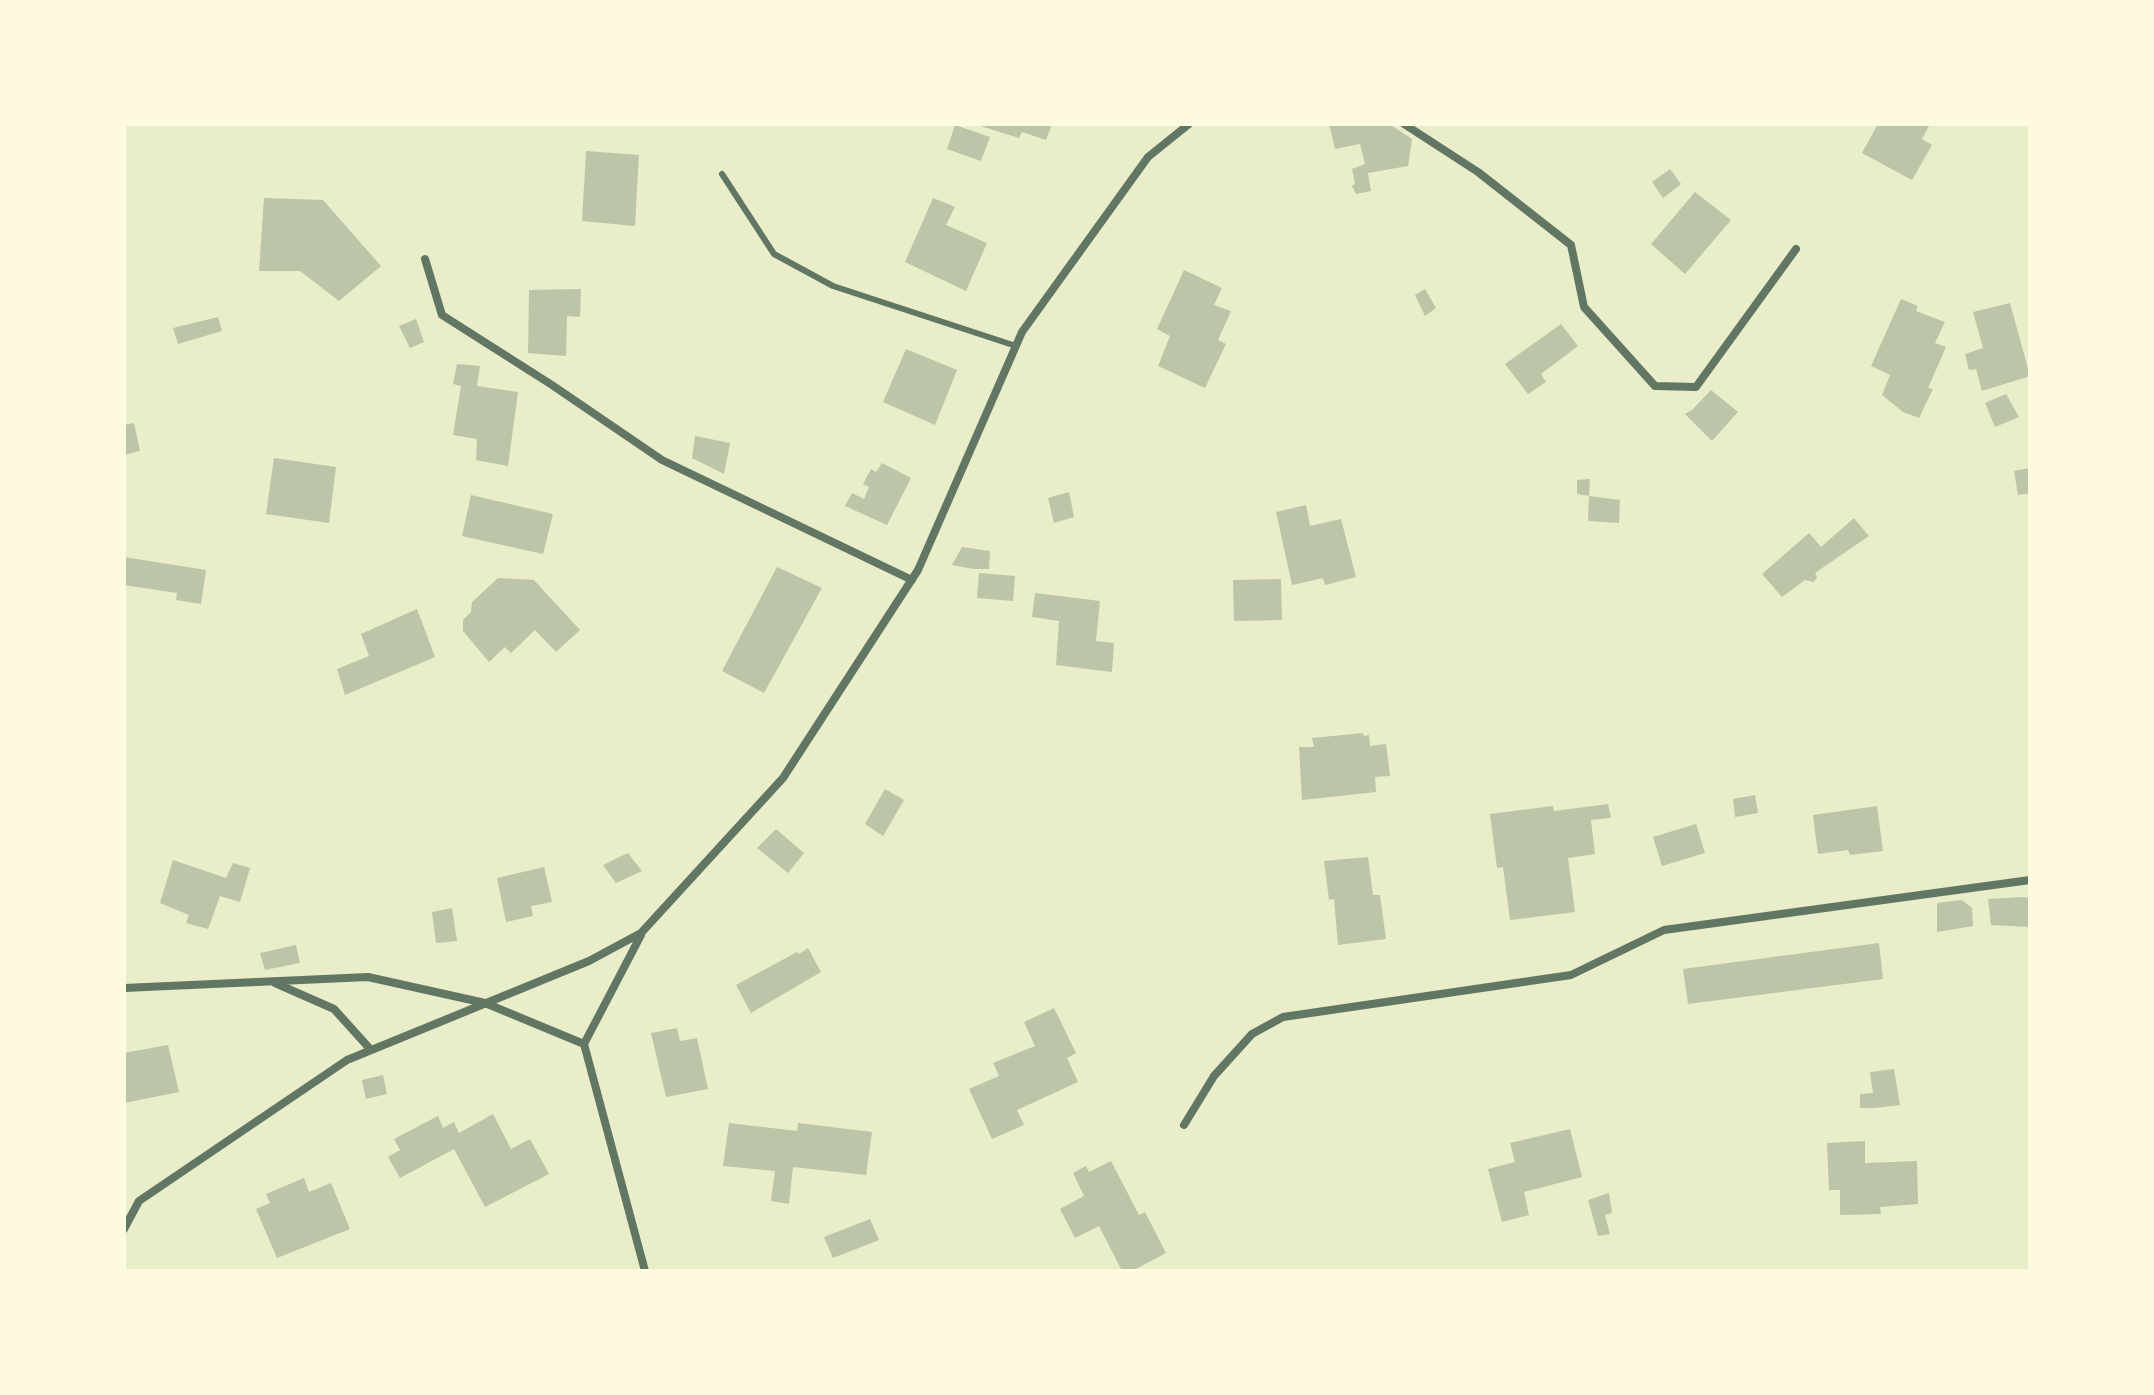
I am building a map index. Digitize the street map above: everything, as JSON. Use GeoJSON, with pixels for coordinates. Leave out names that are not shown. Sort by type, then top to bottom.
{"type":"FeatureCollection","features":[{"type":"Feature","properties":{"kind":"street"},"geometry":{"type":"LineString","coordinates":[[645,1271],[584,1044],[641,933],[783,778],[912,580],[1022,332],[1148,157],[1189,124]]}},
{"type":"Feature","properties":{"kind":"street"},"geometry":{"type":"LineString","coordinates":[[1404,124],[1478,172],[1571,245],[1584,307],[1655,386],[1696,387],[1796,249]]}},
{"type":"Feature","properties":{"kind":"street"},"geometry":{"type":"LineString","coordinates":[[425,259],[442,315],[662,460],[912,580]]}},
{"type":"Feature","properties":{"kind":"street"},"geometry":{"type":"LineString","coordinates":[[1184,1125],[1214,1076],[1252,1034],[1283,1017],[1571,975],[1664,930],[2030,880]]}},
{"type":"Feature","properties":{"kind":"street"},"geometry":{"type":"LineString","coordinates":[[124,1229],[139,1201],[347,1060],[589,961],[641,933]]}},
{"type":"Feature","properties":{"kind":"street"},"geometry":{"type":"LineString","coordinates":[[124,988],[368,977],[485,1003],[584,1044]]}},
{"type":"Feature","properties":{"kind":"street"},"geometry":{"type":"LineString","coordinates":[[271,981],[334,1009],[371,1050]]}},
{"type":"Feature","properties":{"kind":"lane"},"geometry":{"type":"LineString","coordinates":[[722,174],[774,254],[833,286],[1016,346]]}},
{"type":"Feature","properties":{"kind":"building"},"geometry":{"type":"Polygon","coordinates":[[[974,124],[1052,124],[1046,140],[1022,132],[1019,138],[974,124]]]}},
{"type":"Feature","properties":{"kind":"building"},"geometry":{"type":"Polygon","coordinates":[[[1329,124],[1392,126],[1412,139],[1408,166],[1368,173],[1371,191],[1356,194],[1352,186],[1355,184],[1352,169],[1365,164],[1360,144],[1335,149],[1329,124]]]}},
{"type":"Feature","properties":{"kind":"building"},"geometry":{"type":"Polygon","coordinates":[[[1878,124],[1930,124],[1922,139],[1932,145],[1912,180],[1862,153],[1878,124]]]}},
{"type":"Feature","properties":{"kind":"building"},"geometry":{"type":"Polygon","coordinates":[[[955,125],[990,137],[981,161],[947,149],[955,125]]]}},
{"type":"Feature","properties":{"kind":"building"},"geometry":{"type":"Polygon","coordinates":[[[586,151],[639,155],[635,226],[582,221],[586,151]]]}},
{"type":"Feature","properties":{"kind":"building"},"geometry":{"type":"Polygon","coordinates":[[[1670,169],[1681,184],[1663,198],[1652,182],[1670,169]]]}},
{"type":"Feature","properties":{"kind":"building"},"geometry":{"type":"Polygon","coordinates":[[[1695,192],[1731,220],[1685,274],[1651,244],[1695,192]]]}},
{"type":"Feature","properties":{"kind":"building"},"geometry":{"type":"Polygon","coordinates":[[[264,198],[323,200],[381,266],[339,301],[300,271],[259,271],[264,198]]]}},
{"type":"Feature","properties":{"kind":"building"},"geometry":{"type":"Polygon","coordinates":[[[933,198],[955,207],[946,225],[987,243],[966,291],[905,262],[933,198]]]}},
{"type":"Feature","properties":{"kind":"building"},"geometry":{"type":"Polygon","coordinates":[[[1184,270],[1222,288],[1214,305],[1231,311],[1218,340],[1226,344],[1205,388],[1158,366],[1170,336],[1157,329],[1184,270]]]}},
{"type":"Feature","properties":{"kind":"building"},"geometry":{"type":"Polygon","coordinates":[[[581,289],[580,317],[567,316],[566,356],[528,353],[529,290],[581,289]]]}},
{"type":"Feature","properties":{"kind":"building"},"geometry":{"type":"Polygon","coordinates":[[[1425,289],[1436,308],[1425,316],[1415,295],[1425,289]]]}},
{"type":"Feature","properties":{"kind":"building"},"geometry":{"type":"Polygon","coordinates":[[[1901,299],[1918,306],[1916,311],[1945,322],[1935,343],[1946,347],[1928,388],[1933,389],[1919,418],[1903,412],[1882,395],[1890,375],[1871,366],[1901,299]]]}},
{"type":"Feature","properties":{"kind":"building"},"geometry":{"type":"Polygon","coordinates":[[[2010,303],[2030,376],[1982,391],[1976,369],[1969,370],[1965,354],[1983,348],[1973,312],[2010,303]]]}},
{"type":"Feature","properties":{"kind":"building"},"geometry":{"type":"Polygon","coordinates":[[[218,317],[222,331],[178,344],[173,328],[218,317]]]}},
{"type":"Feature","properties":{"kind":"building"},"geometry":{"type":"Polygon","coordinates":[[[416,319],[424,342],[410,348],[399,326],[416,319]]]}},
{"type":"Feature","properties":{"kind":"building"},"geometry":{"type":"Polygon","coordinates":[[[1561,324],[1578,346],[1541,374],[1546,382],[1528,394],[1505,364],[1561,324]]]}},
{"type":"Feature","properties":{"kind":"building"},"geometry":{"type":"Polygon","coordinates":[[[906,349],[957,370],[935,425],[883,402],[906,349]]]}},
{"type":"Feature","properties":{"kind":"building"},"geometry":{"type":"Polygon","coordinates":[[[457,364],[480,366],[477,386],[518,392],[508,466],[476,460],[477,439],[453,435],[461,386],[453,384],[457,364]]]}},
{"type":"Feature","properties":{"kind":"building"},"geometry":{"type":"Polygon","coordinates":[[[1711,390],[1738,412],[1712,441],[1685,414],[1711,390]]]}},
{"type":"Feature","properties":{"kind":"building"},"geometry":{"type":"Polygon","coordinates":[[[2006,394],[2019,417],[1995,427],[1985,403],[2006,394]]]}},
{"type":"Feature","properties":{"kind":"building"},"geometry":{"type":"Polygon","coordinates":[[[134,423],[140,451],[124,455],[124,425],[134,423]]]}},
{"type":"Feature","properties":{"kind":"building"},"geometry":{"type":"Polygon","coordinates":[[[695,436],[730,443],[724,474],[692,458],[695,436]]]}},
{"type":"Feature","properties":{"kind":"building"},"geometry":{"type":"Polygon","coordinates":[[[274,458],[336,467],[329,523],[266,514],[274,458]]]}},
{"type":"Feature","properties":{"kind":"building"},"geometry":{"type":"Polygon","coordinates":[[[882,463],[911,478],[887,525],[845,506],[852,493],[864,499],[869,487],[863,484],[871,469],[876,472],[882,463]]]}},
{"type":"Feature","properties":{"kind":"building"},"geometry":{"type":"Polygon","coordinates":[[[2030,468],[2030,493],[2018,495],[2014,471],[2030,468]]]}},
{"type":"Feature","properties":{"kind":"building"},"geometry":{"type":"Polygon","coordinates":[[[1590,479],[1589,496],[1577,494],[1577,480],[1590,479]]]}},
{"type":"Feature","properties":{"kind":"building"},"geometry":{"type":"Polygon","coordinates":[[[1069,492],[1074,517],[1054,523],[1048,498],[1069,492]]]}},
{"type":"Feature","properties":{"kind":"building"},"geometry":{"type":"Polygon","coordinates":[[[471,495],[553,514],[543,554],[462,536],[471,495]]]}},
{"type":"Feature","properties":{"kind":"building"},"geometry":{"type":"Polygon","coordinates":[[[1589,496],[1620,500],[1619,523],[1588,521],[1589,496]]]}},
{"type":"Feature","properties":{"kind":"building"},"geometry":{"type":"Polygon","coordinates":[[[1306,505],[1310,526],[1341,519],[1356,577],[1325,585],[1323,578],[1292,585],[1276,512],[1306,505]]]}},
{"type":"Feature","properties":{"kind":"building"},"geometry":{"type":"Polygon","coordinates":[[[1854,518],[1869,536],[1815,573],[1817,577],[1814,582],[1805,580],[1782,597],[1762,574],[1809,533],[1821,547],[1854,518]]]}},
{"type":"Feature","properties":{"kind":"building"},"geometry":{"type":"Polygon","coordinates":[[[962,547],[990,551],[989,569],[952,565],[962,547]]]}},
{"type":"Feature","properties":{"kind":"building"},"geometry":{"type":"Polygon","coordinates":[[[124,557],[206,570],[201,604],[176,600],[177,593],[124,585],[124,557]]]}},
{"type":"Feature","properties":{"kind":"building"},"geometry":{"type":"Polygon","coordinates":[[[777,567],[822,588],[764,693],[722,671],[777,567]]]}},
{"type":"Feature","properties":{"kind":"building"},"geometry":{"type":"Polygon","coordinates":[[[979,573],[1015,576],[1013,601],[977,598],[979,573]]]}},
{"type":"Feature","properties":{"kind":"building"},"geometry":{"type":"Polygon","coordinates":[[[498,578],[534,580],[580,630],[556,652],[535,630],[511,653],[505,647],[489,662],[463,631],[463,620],[471,612],[472,602],[498,578]]]}},
{"type":"Feature","properties":{"kind":"building"},"geometry":{"type":"Polygon","coordinates":[[[1281,579],[1282,620],[1234,621],[1233,580],[1281,579]]]}},
{"type":"Feature","properties":{"kind":"building"},"geometry":{"type":"Polygon","coordinates":[[[1035,593],[1100,601],[1096,641],[1114,643],[1112,672],[1056,665],[1059,621],[1032,617],[1035,593]]]}},
{"type":"Feature","properties":{"kind":"building"},"geometry":{"type":"Polygon","coordinates":[[[417,609],[435,657],[345,695],[337,669],[369,656],[361,634],[417,609]]]}},
{"type":"Feature","properties":{"kind":"building"},"geometry":{"type":"Polygon","coordinates":[[[1363,733],[1364,736],[1369,735],[1370,746],[1386,744],[1390,776],[1375,777],[1376,792],[1302,800],[1299,747],[1314,747],[1312,738],[1363,733]]]}},
{"type":"Feature","properties":{"kind":"building"},"geometry":{"type":"Polygon","coordinates":[[[885,789],[904,800],[883,836],[865,824],[885,789]]]}},
{"type":"Feature","properties":{"kind":"building"},"geometry":{"type":"Polygon","coordinates":[[[1755,795],[1758,813],[1735,817],[1733,799],[1755,795]]]}},
{"type":"Feature","properties":{"kind":"building"},"geometry":{"type":"Polygon","coordinates":[[[1608,804],[1611,818],[1591,820],[1595,854],[1568,858],[1575,912],[1510,920],[1503,867],[1497,868],[1490,814],[1553,806],[1554,811],[1608,804]]]}},
{"type":"Feature","properties":{"kind":"building"},"geometry":{"type":"Polygon","coordinates":[[[1877,806],[1883,851],[1850,855],[1848,850],[1818,854],[1813,815],[1877,806]]]}},
{"type":"Feature","properties":{"kind":"building"},"geometry":{"type":"Polygon","coordinates":[[[1696,824],[1705,853],[1662,866],[1653,837],[1696,824]]]}},
{"type":"Feature","properties":{"kind":"building"},"geometry":{"type":"Polygon","coordinates":[[[776,829],[804,853],[788,873],[757,848],[776,829]]]}},
{"type":"Feature","properties":{"kind":"building"},"geometry":{"type":"Polygon","coordinates":[[[628,853],[642,871],[616,883],[603,865],[628,853]]]}},
{"type":"Feature","properties":{"kind":"building"},"geometry":{"type":"Polygon","coordinates":[[[1368,857],[1373,895],[1380,895],[1386,939],[1338,945],[1334,899],[1329,900],[1324,861],[1368,857]]]}},
{"type":"Feature","properties":{"kind":"building"},"geometry":{"type":"Polygon","coordinates":[[[173,860],[226,878],[233,863],[250,868],[240,902],[220,896],[208,929],[186,923],[189,915],[160,903],[173,860]]]}},
{"type":"Feature","properties":{"kind":"building"},"geometry":{"type":"Polygon","coordinates":[[[544,867],[552,902],[531,906],[533,916],[506,922],[497,878],[544,867]]]}},
{"type":"Feature","properties":{"kind":"building"},"geometry":{"type":"Polygon","coordinates":[[[2030,898],[2030,927],[1991,925],[1988,899],[2030,898]]]}},
{"type":"Feature","properties":{"kind":"building"},"geometry":{"type":"Polygon","coordinates":[[[1962,900],[1972,908],[1973,926],[1937,932],[1937,903],[1962,900]]]}},
{"type":"Feature","properties":{"kind":"building"},"geometry":{"type":"Polygon","coordinates":[[[452,908],[457,941],[436,943],[432,912],[452,908]]]}},
{"type":"Feature","properties":{"kind":"building"},"geometry":{"type":"Polygon","coordinates":[[[1879,943],[1883,979],[1688,1004],[1683,969],[1879,943]]]}},
{"type":"Feature","properties":{"kind":"building"},"geometry":{"type":"Polygon","coordinates":[[[296,945],[300,963],[265,970],[260,953],[296,945]]]}},
{"type":"Feature","properties":{"kind":"building"},"geometry":{"type":"Polygon","coordinates":[[[808,948],[821,972],[751,1013],[736,985],[808,948]]]}},
{"type":"Feature","properties":{"kind":"building"},"geometry":{"type":"Polygon","coordinates":[[[1054,1008],[1076,1053],[1067,1058],[1078,1082],[1017,1110],[1024,1125],[992,1139],[969,1089],[999,1076],[993,1063],[1035,1046],[1024,1022],[1054,1008]]]}},
{"type":"Feature","properties":{"kind":"building"},"geometry":{"type":"Polygon","coordinates":[[[677,1028],[680,1041],[697,1038],[708,1089],[666,1097],[651,1033],[677,1028]]]}},
{"type":"Feature","properties":{"kind":"building"},"geometry":{"type":"Polygon","coordinates":[[[168,1045],[179,1092],[124,1103],[124,1053],[168,1045]]]}},
{"type":"Feature","properties":{"kind":"building"},"geometry":{"type":"Polygon","coordinates":[[[1894,1069],[1900,1105],[1860,1108],[1860,1094],[1873,1093],[1870,1072],[1894,1069]]]}},
{"type":"Feature","properties":{"kind":"building"},"geometry":{"type":"Polygon","coordinates":[[[383,1075],[387,1094],[366,1099],[362,1080],[383,1075]]]}},
{"type":"Feature","properties":{"kind":"building"},"geometry":{"type":"Polygon","coordinates":[[[493,1114],[511,1149],[530,1139],[549,1174],[485,1207],[454,1149],[400,1178],[388,1157],[400,1150],[394,1139],[438,1116],[443,1128],[454,1122],[459,1133],[493,1114]]]}},
{"type":"Feature","properties":{"kind":"building"},"geometry":{"type":"Polygon","coordinates":[[[729,1123],[797,1131],[798,1123],[872,1132],[866,1175],[793,1167],[789,1204],[771,1201],[775,1171],[723,1166],[729,1123]]]}},
{"type":"Feature","properties":{"kind":"building"},"geometry":{"type":"Polygon","coordinates":[[[1570,1129],[1582,1177],[1524,1192],[1529,1215],[1502,1222],[1488,1169],[1515,1162],[1510,1143],[1570,1129]]]}},
{"type":"Feature","properties":{"kind":"building"},"geometry":{"type":"Polygon","coordinates":[[[1865,1141],[1865,1163],[1917,1161],[1918,1204],[1880,1207],[1881,1214],[1840,1215],[1840,1190],[1829,1190],[1827,1143],[1865,1141]]]}},
{"type":"Feature","properties":{"kind":"building"},"geometry":{"type":"Polygon","coordinates":[[[1111,1161],[1139,1215],[1145,1212],[1166,1253],[1132,1271],[1122,1271],[1099,1226],[1075,1238],[1060,1209],[1084,1196],[1073,1173],[1086,1166],[1089,1172],[1111,1161]]]}},
{"type":"Feature","properties":{"kind":"building"},"geometry":{"type":"Polygon","coordinates":[[[304,1178],[309,1192],[331,1183],[350,1229],[277,1258],[256,1209],[270,1203],[266,1194],[304,1178]]]}},
{"type":"Feature","properties":{"kind":"building"},"geometry":{"type":"Polygon","coordinates":[[[1609,1193],[1612,1213],[1605,1215],[1610,1234],[1598,1236],[1588,1200],[1609,1193]]]}},
{"type":"Feature","properties":{"kind":"building"},"geometry":{"type":"Polygon","coordinates":[[[870,1219],[879,1240],[833,1258],[824,1237],[870,1219]]]}}]}
